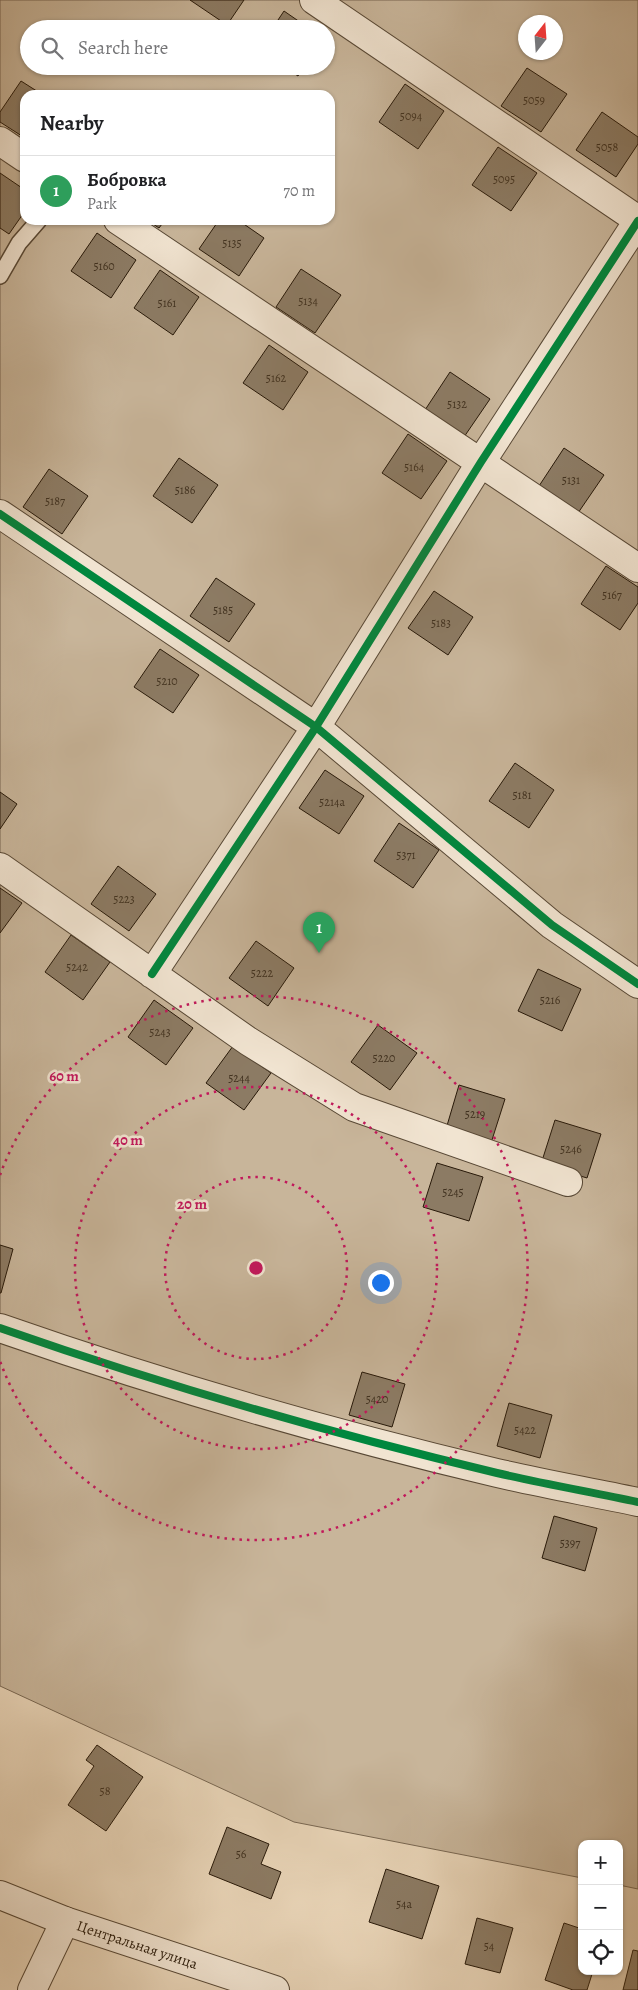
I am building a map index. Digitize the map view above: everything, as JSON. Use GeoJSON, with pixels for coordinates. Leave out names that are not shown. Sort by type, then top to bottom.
{"type":"FeatureCollection","features":[{"type":"Feature","properties":{"kind":"street"},"geometry":{"type":"LineString","coordinates":[[152,974],[316,727],[481,462],[638,221],[314,0]]}},
{"type":"Feature","properties":{"kind":"street"},"geometry":{"type":"LineString","coordinates":[[0,141],[20,155]]}},
{"type":"Feature","properties":{"kind":"street"},"geometry":{"type":"LineString","coordinates":[[126,225],[638,568]]}},
{"type":"Feature","properties":{"kind":"street"},"geometry":{"type":"LineString","coordinates":[[0,514],[316,727],[552,925],[638,984]]}},
{"type":"Feature","properties":{"kind":"street"},"geometry":{"type":"LineString","coordinates":[[0,867],[248,1041],[354,1107],[568,1182]]}},
{"type":"Feature","properties":{"kind":"street"},"geometry":{"type":"LineString","coordinates":[[0,1328],[77,1355],[265,1413],[498,1473],[638,1502]]}},
{"type":"Feature","properties":{"kind":"street","name":"Центральная улица"},"geometry":{"type":"LineString","coordinates":[[0,1895],[65,1921],[275,1990]]}},
{"type":"Feature","properties":{"kind":"street"},"geometry":{"type":"LineString","coordinates":[[32,1990],[65,1921]]}},
{"type":"Feature","properties":{"kind":"lane"},"geometry":{"type":"LineString","coordinates":[[0,276],[19,243],[35,225]]}},
{"type":"Feature","properties":{"kind":"shaded area"},"geometry":{"type":"Polygon","coordinates":[[[0,0],[638,0],[638,1889],[623,1886],[623,1840],[578,1840],[578,1877],[294,1822],[0,1686],[0,0]]]}},
{"type":"Feature","properties":{"kind":"building"},"geometry":{"type":"Polygon","coordinates":[[[190,0],[244,0],[230,20],[220,20],[190,0]]]}},
{"type":"Feature","properties":{"kind":"building"},"geometry":{"type":"Polygon","coordinates":[[[284,11],[297,20],[278,20],[284,11]]]}},
{"type":"Feature","properties":{"kind":"building"},"geometry":{"type":"Polygon","coordinates":[[[527,68],[567,94],[541,132],[501,106],[527,68]]]}},
{"type":"Feature","properties":{"kind":"building"},"geometry":{"type":"Polygon","coordinates":[[[21,81],[35,90],[20,90],[20,135],[0,122],[0,112],[21,81]]]}},
{"type":"Feature","properties":{"kind":"building"},"geometry":{"type":"Polygon","coordinates":[[[405,84],[444,111],[418,149],[379,122],[405,84]]]}},
{"type":"Feature","properties":{"kind":"building"},"geometry":{"type":"Polygon","coordinates":[[[602,112],[638,137],[638,144],[616,177],[576,150],[602,112]]]}},
{"type":"Feature","properties":{"kind":"building"},"geometry":{"type":"Polygon","coordinates":[[[498,147],[537,173],[511,211],[472,185],[498,147]]]}},
{"type":"Feature","properties":{"kind":"building"},"geometry":{"type":"Polygon","coordinates":[[[0,173],[20,187],[20,218],[9,234],[0,228],[0,173]]]}},
{"type":"Feature","properties":{"kind":"building"},"geometry":{"type":"Polygon","coordinates":[[[216,225],[245,225],[264,238],[239,276],[199,249],[216,225]]]}},
{"type":"Feature","properties":{"kind":"building"},"geometry":{"type":"Polygon","coordinates":[[[97,233],[136,260],[111,298],[71,271],[97,233]]]}},
{"type":"Feature","properties":{"kind":"building"},"geometry":{"type":"Polygon","coordinates":[[[301,269],[341,295],[315,333],[276,307],[301,269]]]}},
{"type":"Feature","properties":{"kind":"building"},"geometry":{"type":"Polygon","coordinates":[[[160,270],[199,297],[173,335],[134,308],[160,270]]]}},
{"type":"Feature","properties":{"kind":"building"},"geometry":{"type":"Polygon","coordinates":[[[269,345],[308,372],[283,410],[243,383],[269,345]]]}},
{"type":"Feature","properties":{"kind":"building"},"geometry":{"type":"Polygon","coordinates":[[[450,372],[490,399],[464,437],[425,410],[450,372]]]}},
{"type":"Feature","properties":{"kind":"building"},"geometry":{"type":"Polygon","coordinates":[[[408,434],[447,461],[421,499],[382,473],[408,434]]]}},
{"type":"Feature","properties":{"kind":"building"},"geometry":{"type":"Polygon","coordinates":[[[564,448],[604,475],[578,513],[539,486],[564,448]]]}},
{"type":"Feature","properties":{"kind":"building"},"geometry":{"type":"Polygon","coordinates":[[[179,458],[218,485],[192,523],[153,496],[179,458]]]}},
{"type":"Feature","properties":{"kind":"building"},"geometry":{"type":"Polygon","coordinates":[[[49,469],[88,496],[62,534],[23,507],[49,469]]]}},
{"type":"Feature","properties":{"kind":"building"},"geometry":{"type":"Polygon","coordinates":[[[606,566],[638,587],[638,603],[620,630],[581,604],[606,566]]]}},
{"type":"Feature","properties":{"kind":"building"},"geometry":{"type":"Polygon","coordinates":[[[216,578],[255,604],[229,642],[190,616],[216,578]]]}},
{"type":"Feature","properties":{"kind":"building"},"geometry":{"type":"Polygon","coordinates":[[[434,591],[473,617],[448,655],[408,628],[434,591]]]}},
{"type":"Feature","properties":{"kind":"building"},"geometry":{"type":"Polygon","coordinates":[[[160,649],[199,675],[173,713],[134,687],[160,649]]]}},
{"type":"Feature","properties":{"kind":"building"},"geometry":{"type":"Polygon","coordinates":[[[515,763],[554,790],[529,828],[489,801],[515,763]]]}},
{"type":"Feature","properties":{"kind":"building"},"geometry":{"type":"Polygon","coordinates":[[[325,770],[364,796],[339,834],[299,808],[325,770]]]}},
{"type":"Feature","properties":{"kind":"building"},"geometry":{"type":"Polygon","coordinates":[[[0,792],[17,804],[0,829],[0,792]]]}},
{"type":"Feature","properties":{"kind":"building"},"geometry":{"type":"Polygon","coordinates":[[[399,823],[439,850],[413,888],[374,861],[399,823]]]}},
{"type":"Feature","properties":{"kind":"building"},"geometry":{"type":"Polygon","coordinates":[[[118,866],[156,894],[129,931],[91,904],[118,866]]]}},
{"type":"Feature","properties":{"kind":"building"},"geometry":{"type":"Polygon","coordinates":[[[0,888],[22,903],[0,933],[0,888]]]}},
{"type":"Feature","properties":{"kind":"building"},"geometry":{"type":"Polygon","coordinates":[[[71,935],[110,962],[83,1000],[45,972],[71,935]]]}},
{"type":"Feature","properties":{"kind":"building"},"geometry":{"type":"Polygon","coordinates":[[[256,941],[294,968],[268,1006],[229,978],[256,941]]]}},
{"type":"Feature","properties":{"kind":"building"},"geometry":{"type":"Polygon","coordinates":[[[538,969],[581,989],[562,1031],[518,1011],[538,969]]]}},
{"type":"Feature","properties":{"kind":"building"},"geometry":{"type":"Polygon","coordinates":[[[154,1000],[193,1028],[166,1065],[128,1037],[154,1000]]]}},
{"type":"Feature","properties":{"kind":"building"},"geometry":{"type":"Polygon","coordinates":[[[378,1025],[417,1053],[390,1090],[351,1062],[378,1025]]]}},
{"type":"Feature","properties":{"kind":"building"},"geometry":{"type":"Polygon","coordinates":[[[233,1046],[271,1073],[244,1110],[206,1083],[233,1046]]]}},
{"type":"Feature","properties":{"kind":"building"},"geometry":{"type":"Polygon","coordinates":[[[459,1085],[505,1099],[491,1143],[446,1129],[459,1085]]]}},
{"type":"Feature","properties":{"kind":"building"},"geometry":{"type":"Polygon","coordinates":[[[555,1120],[601,1134],[587,1178],[541,1164],[555,1120]]]}},
{"type":"Feature","properties":{"kind":"building"},"geometry":{"type":"Polygon","coordinates":[[[437,1163],[483,1177],[469,1221],[423,1207],[437,1163]]]}},
{"type":"Feature","properties":{"kind":"building"},"geometry":{"type":"Polygon","coordinates":[[[0,1245],[13,1249],[1,1293],[0,1293],[0,1245]]]}},
{"type":"Feature","properties":{"kind":"building"},"geometry":{"type":"Polygon","coordinates":[[[362,1372],[405,1384],[392,1427],[349,1415],[362,1372]]]}},
{"type":"Feature","properties":{"kind":"building"},"geometry":{"type":"Polygon","coordinates":[[[509,1403],[552,1415],[540,1458],[497,1446],[509,1403]]]}},
{"type":"Feature","properties":{"kind":"building"},"geometry":{"type":"Polygon","coordinates":[[[554,1516],[597,1528],[585,1571],[542,1558],[554,1516]]]}},
{"type":"Feature","properties":{"kind":"building"},"geometry":{"type":"Polygon","coordinates":[[[97,1745],[143,1777],[106,1831],[68,1805],[94,1766],[86,1760],[97,1745]]]}},
{"type":"Feature","properties":{"kind":"building"},"geometry":{"type":"Polygon","coordinates":[[[227,1827],[269,1844],[261,1864],[281,1872],[271,1899],[209,1874],[227,1827]]]}},
{"type":"Feature","properties":{"kind":"building"},"geometry":{"type":"Polygon","coordinates":[[[386,1869],[439,1886],[422,1939],[369,1922],[386,1869]]]}},
{"type":"Feature","properties":{"kind":"building"},"geometry":{"type":"Polygon","coordinates":[[[477,1918],[513,1928],[500,1973],[465,1964],[477,1918]]]}},
{"type":"Feature","properties":{"kind":"building"},"geometry":{"type":"Polygon","coordinates":[[[564,1923],[578,1928],[578,1975],[592,1975],[587,1990],[573,1990],[545,1980],[564,1923]]]}},
{"type":"Feature","properties":{"kind":"building"},"geometry":{"type":"Polygon","coordinates":[[[633,1950],[638,1951],[638,1990],[623,1990],[633,1950]]]}},
{"type":"Feature","properties":{"kind":"cycle path"},"geometry":{"type":"LineString","coordinates":[[152,974],[316,727],[481,462],[638,221]]}},
{"type":"Feature","properties":{"kind":"cycle path"},"geometry":{"type":"LineString","coordinates":[[0,514],[316,727],[552,925],[638,984]]}},
{"type":"Feature","properties":{"kind":"cycle path"},"geometry":{"type":"LineString","coordinates":[[0,1328],[123,1369],[309,1425],[497,1473],[638,1502]]}},
{"type":"Feature","properties":{"kind":"place","name":"Бобровка"},"geometry":{"type":"Point","coordinates":[319,953]}}]}
